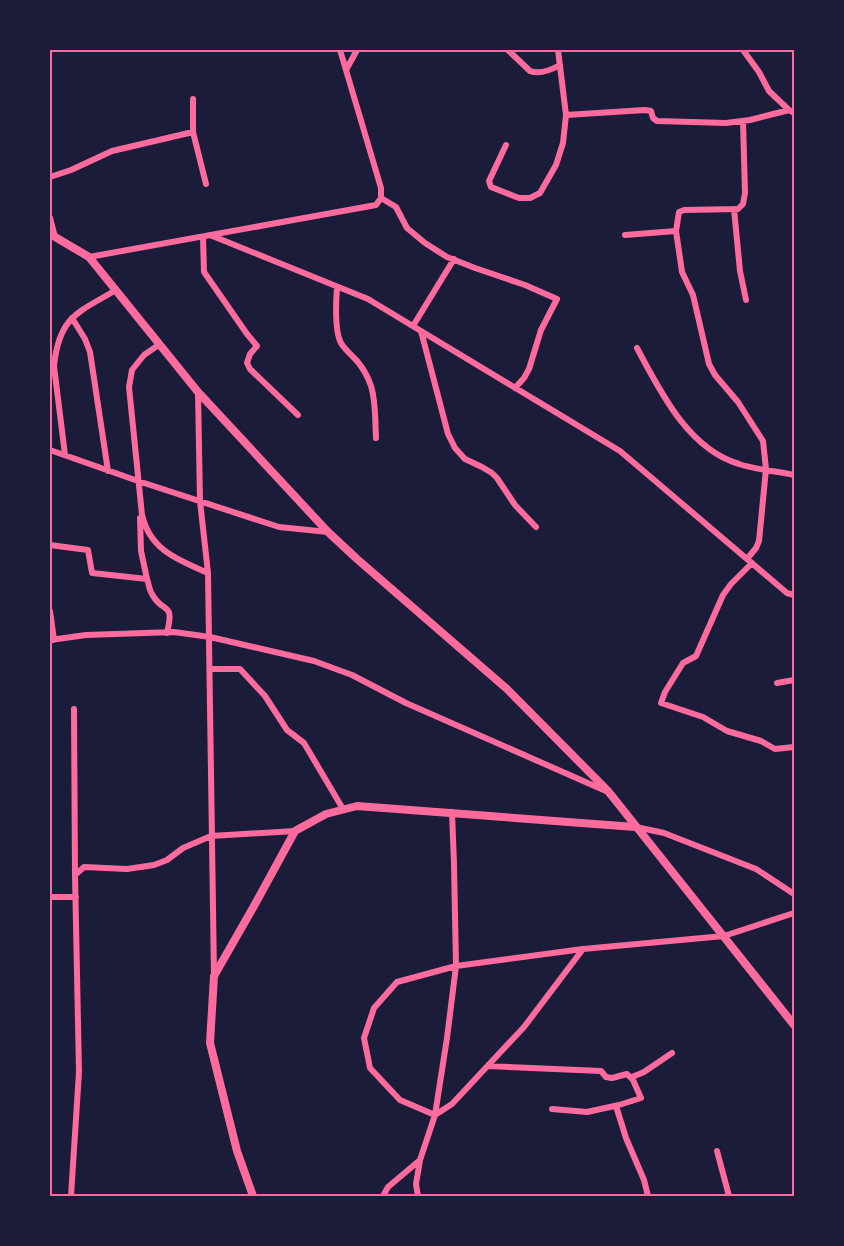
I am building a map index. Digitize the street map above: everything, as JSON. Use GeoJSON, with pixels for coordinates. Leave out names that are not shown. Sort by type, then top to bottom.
{"type":"FeatureCollection","features":[{"type":"Feature","properties":{"kind":"main road"},"geometry":{"type":"LineString","coordinates":[[52,236],[89,258],[198,392],[328,532],[507,689],[608,791],[795,1025]]}},
{"type":"Feature","properties":{"kind":"street"},"geometry":{"type":"LineString","coordinates":[[89,258],[376,205],[381,198],[381,189],[340,50]]}},
{"type":"Feature","properties":{"kind":"street"},"geometry":{"type":"LineString","coordinates":[[346,70],[357,50]]}},
{"type":"Feature","properties":{"kind":"street"},"geometry":{"type":"LineString","coordinates":[[508,50],[534,73],[547,71],[560,65]]}},
{"type":"Feature","properties":{"kind":"street"},"geometry":{"type":"LineString","coordinates":[[506,145],[489,181],[491,187],[519,198],[530,198],[540,193],[556,165],[563,143],[566,115],[558,50]]}},
{"type":"Feature","properties":{"kind":"street"},"geometry":{"type":"LineString","coordinates":[[742,50],[769,90],[792,112]]}},
{"type":"Feature","properties":{"kind":"street"},"geometry":{"type":"LineString","coordinates":[[192,99],[193,132],[206,184]]}},
{"type":"Feature","properties":{"kind":"street"},"geometry":{"type":"LineString","coordinates":[[566,115],[645,110],[651,111],[653,118],[657,121],[716,123],[743,122],[792,112]]}},
{"type":"Feature","properties":{"kind":"street"},"geometry":{"type":"LineString","coordinates":[[743,122],[745,193],[743,204],[738,209],[679,212],[676,231],[682,272],[693,295],[709,364],[715,375],[738,402],[763,441],[766,469],[759,541],[749,561],[723,595],[696,656],[683,663],[661,703],[703,717],[727,731],[761,741],[775,749],[795,747]]}},
{"type":"Feature","properties":{"kind":"street"},"geometry":{"type":"LineString","coordinates":[[50,177],[112,151],[193,132]]}},
{"type":"Feature","properties":{"kind":"street"},"geometry":{"type":"LineString","coordinates":[[381,198],[396,207],[407,228],[425,243],[454,260],[557,299],[541,330],[529,369],[515,388]]}},
{"type":"Feature","properties":{"kind":"street"},"geometry":{"type":"LineString","coordinates":[[734,209],[740,271],[747,300]]}},
{"type":"Feature","properties":{"kind":"street"},"geometry":{"type":"LineString","coordinates":[[50,218],[52,236]]}},
{"type":"Feature","properties":{"kind":"street"},"geometry":{"type":"LineString","coordinates":[[625,235],[676,231]]}},
{"type":"Feature","properties":{"kind":"street"},"geometry":{"type":"LineString","coordinates":[[207,236],[368,299],[620,451],[787,593],[795,595]]}},
{"type":"Feature","properties":{"kind":"street"},"geometry":{"type":"LineString","coordinates":[[207,236],[204,272],[246,334],[257,346],[246,363],[298,415]]}},
{"type":"Feature","properties":{"kind":"street"},"geometry":{"type":"LineString","coordinates":[[413,327],[454,260]]}},
{"type":"Feature","properties":{"kind":"street"},"geometry":{"type":"LineString","coordinates":[[337,287],[335,307],[339,337],[342,344],[358,362],[371,386],[376,438]]}},
{"type":"Feature","properties":{"kind":"street"},"geometry":{"type":"LineString","coordinates":[[65,455],[54,366],[61,334],[72,318],[116,290]]}},
{"type":"Feature","properties":{"kind":"street"},"geometry":{"type":"LineString","coordinates":[[72,318],[90,352],[108,471]]}},
{"type":"Feature","properties":{"kind":"street"},"geometry":{"type":"LineString","coordinates":[[421,331],[448,434],[455,448],[465,459],[492,473],[515,505],[536,527]]}},
{"type":"Feature","properties":{"kind":"street"},"geometry":{"type":"LineString","coordinates":[[160,344],[144,356],[132,370],[129,387],[144,525],[160,547],[179,560],[208,573]]}},
{"type":"Feature","properties":{"kind":"street"},"geometry":{"type":"LineString","coordinates":[[637,348],[673,411],[693,434],[713,451],[739,464],[795,475]]}},
{"type":"Feature","properties":{"kind":"street"},"geometry":{"type":"LineString","coordinates":[[198,392],[200,501],[208,573],[210,637],[214,976],[210,1043],[237,1150],[253,1197]]}},
{"type":"Feature","properties":{"kind":"street"},"geometry":{"type":"LineString","coordinates":[[50,450],[279,527],[328,532]]}},
{"type":"Feature","properties":{"kind":"street"},"geometry":{"type":"LineString","coordinates":[[142,515],[140,518],[141,551],[153,597],[169,611],[171,618],[167,633]]}},
{"type":"Feature","properties":{"kind":"street"},"geometry":{"type":"LineString","coordinates":[[50,545],[88,550],[92,573],[147,579]]}},
{"type":"Feature","properties":{"kind":"street"},"geometry":{"type":"LineString","coordinates":[[50,611],[52,640],[86,635],[167,633],[210,637],[314,661],[352,675],[405,703],[608,791]]}},
{"type":"Feature","properties":{"kind":"street"},"geometry":{"type":"LineString","coordinates":[[210,669],[240,669],[265,696],[287,730],[304,743],[343,809]]}},
{"type":"Feature","properties":{"kind":"street"},"geometry":{"type":"LineString","coordinates":[[777,683],[795,680]]}},
{"type":"Feature","properties":{"kind":"street"},"geometry":{"type":"LineString","coordinates":[[71,1197],[79,1072],[74,709]]}},
{"type":"Feature","properties":{"kind":"street"},"geometry":{"type":"LineString","coordinates":[[75,875],[84,867],[127,869],[154,866],[183,848],[211,836],[296,831],[326,814],[357,806],[635,827],[664,833],[756,870],[795,894]]}},
{"type":"Feature","properties":{"kind":"street"},"geometry":{"type":"LineString","coordinates":[[418,1197],[416,1184],[420,1160],[435,1115],[456,966],[452,812]]}},
{"type":"Feature","properties":{"kind":"street"},"geometry":{"type":"LineString","coordinates":[[214,976],[296,831]]}},
{"type":"Feature","properties":{"kind":"street"},"geometry":{"type":"LineString","coordinates":[[50,897],[76,897]]}},
{"type":"Feature","properties":{"kind":"street"},"geometry":{"type":"LineString","coordinates":[[435,1115],[400,1100],[370,1068],[364,1038],[374,1008],[397,982],[456,966],[583,949],[724,936],[795,913]]}},
{"type":"Feature","properties":{"kind":"street"},"geometry":{"type":"LineString","coordinates":[[435,1115],[452,1104],[524,1027],[583,949]]}},
{"type":"Feature","properties":{"kind":"street"},"geometry":{"type":"LineString","coordinates":[[632,1077],[644,1072],[672,1053]]}},
{"type":"Feature","properties":{"kind":"street"},"geometry":{"type":"LineString","coordinates":[[488,1066],[601,1071],[606,1077],[612,1078],[627,1074],[632,1077],[641,1098],[616,1106],[580,1112],[552,1109]]}},
{"type":"Feature","properties":{"kind":"street"},"geometry":{"type":"LineString","coordinates":[[616,1106],[626,1138],[644,1179],[648,1197]]}},
{"type":"Feature","properties":{"kind":"street"},"geometry":{"type":"LineString","coordinates":[[717,1151],[729,1197]]}},
{"type":"Feature","properties":{"kind":"street"},"geometry":{"type":"LineString","coordinates":[[383,1197],[388,1187],[420,1160]]}}]}
